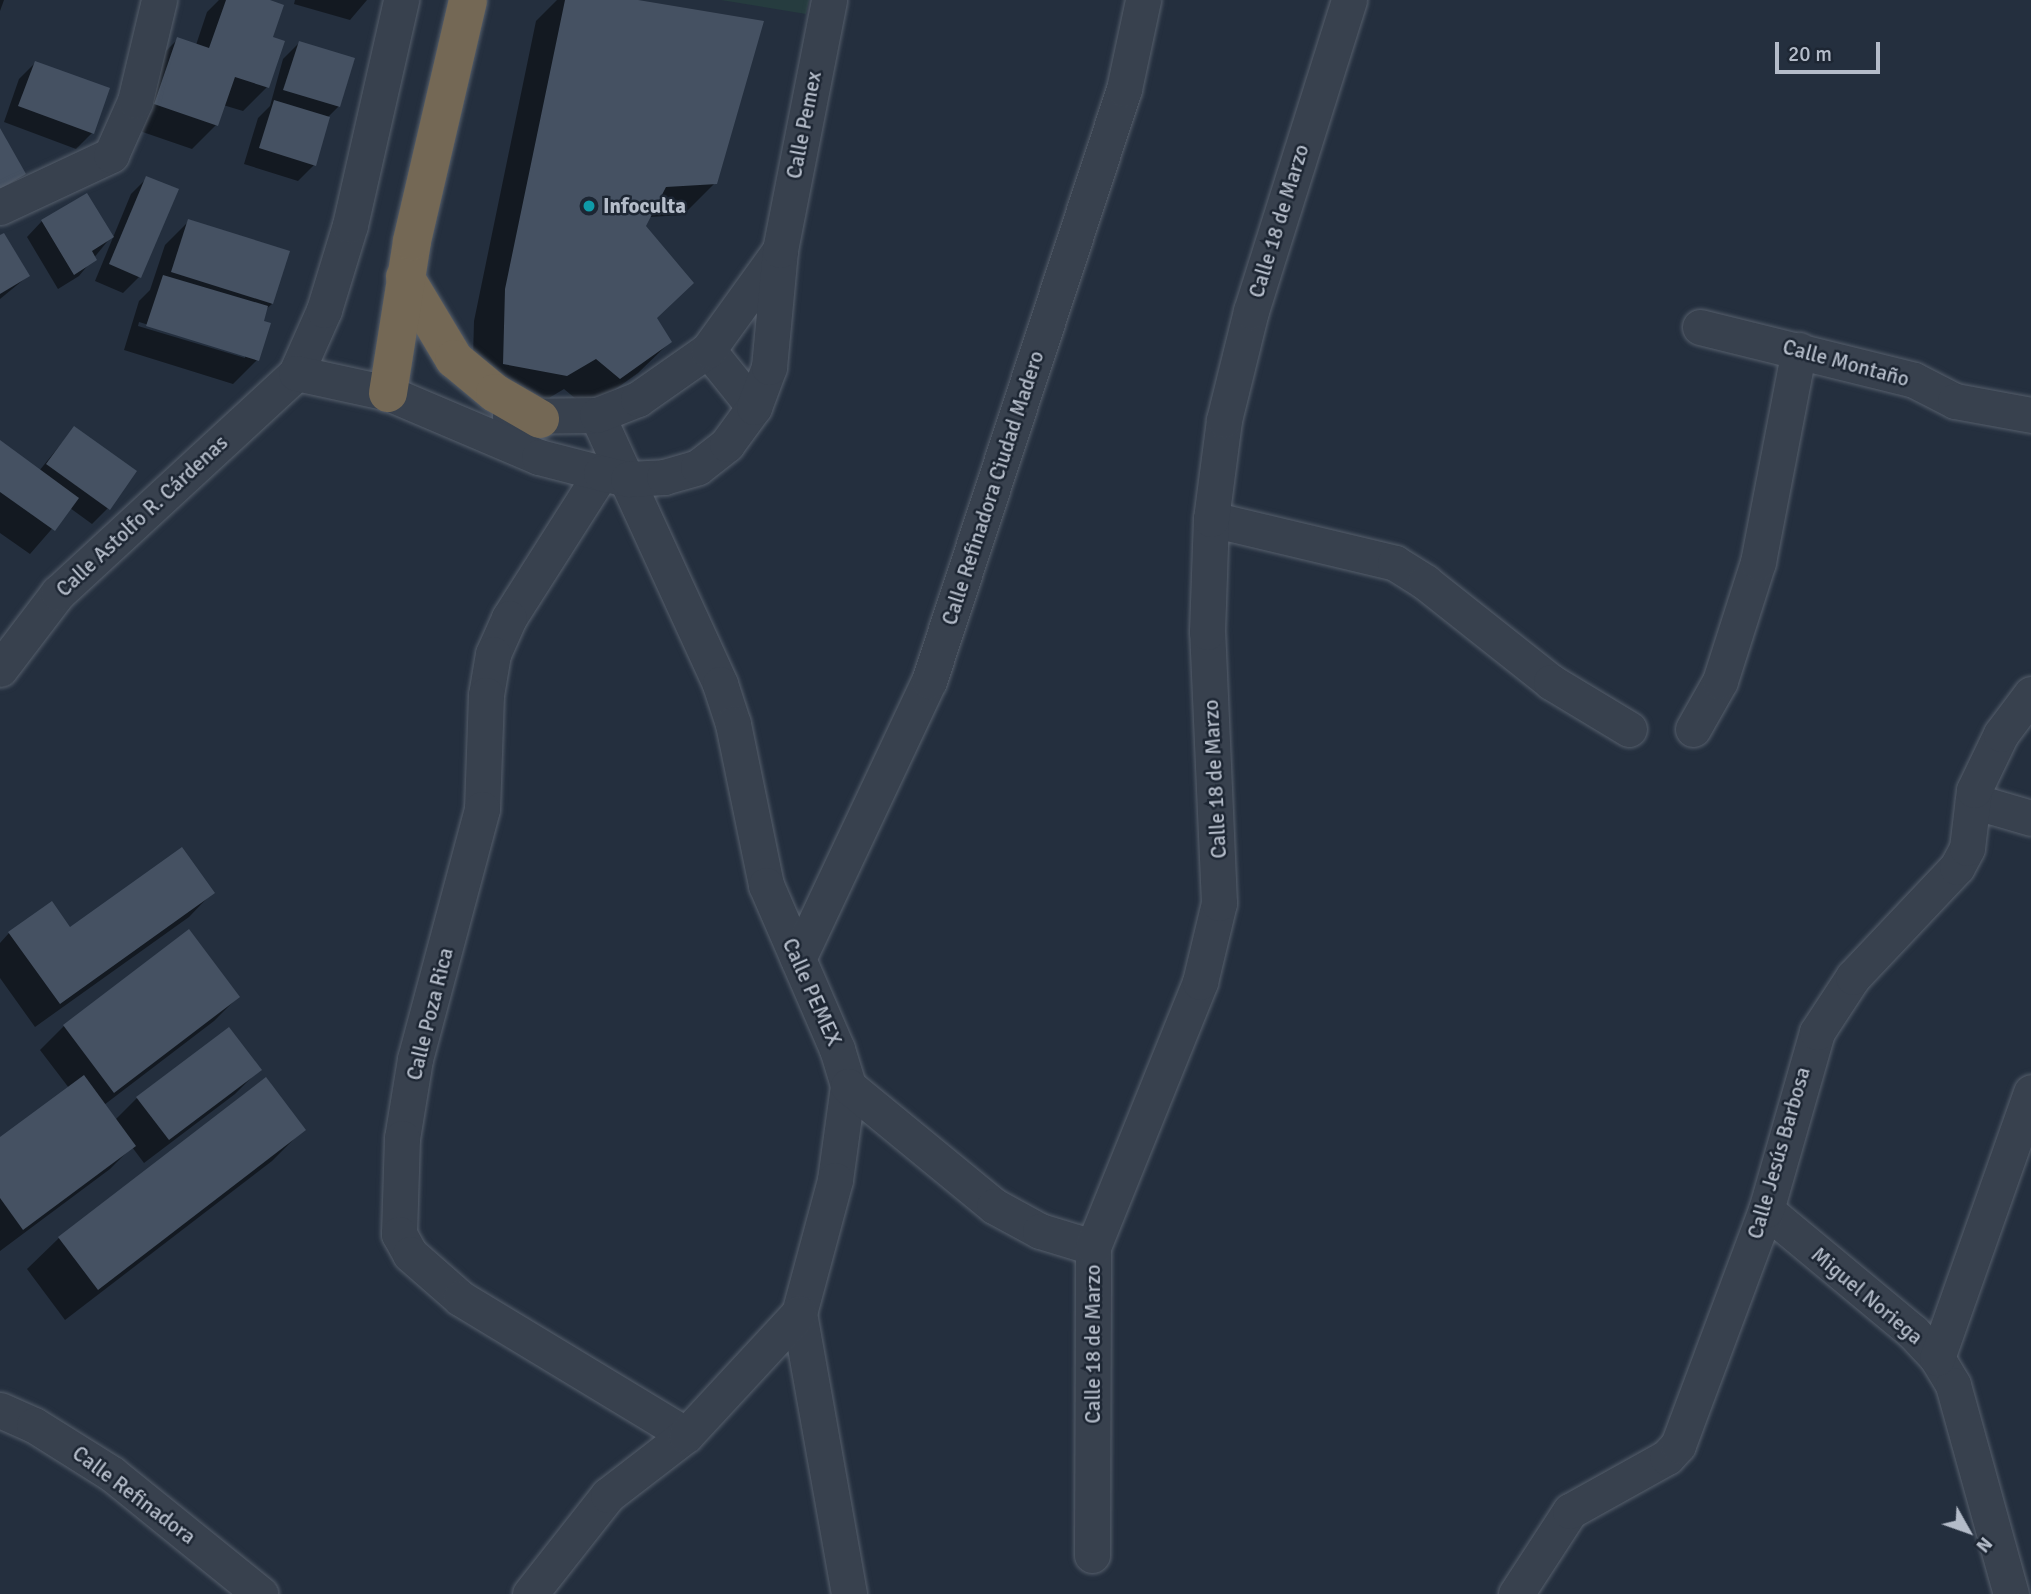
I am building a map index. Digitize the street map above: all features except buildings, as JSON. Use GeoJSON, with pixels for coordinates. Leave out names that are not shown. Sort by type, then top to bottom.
{"type":"FeatureCollection","features":[{"type":"Feature","properties":{"kind":"highway"},"geometry":{"type":"LineString","coordinates":[[388,393],[408,259],[468,0]]}},
{"type":"Feature","properties":{"kind":"highway"},"geometry":{"type":"LineString","coordinates":[[408,259],[454,359],[495,393],[540,419]]}},
{"type":"Feature","properties":{"kind":"street"},"geometry":{"type":"LineString","coordinates":[[0,207],[111,155],[135,100],[159,0]]}},
{"type":"Feature","properties":{"kind":"street","name":"Calle Astolfo R. Cárdenas"},"geometry":{"type":"LineString","coordinates":[[0,669],[11,643],[58,593],[296,373],[324,310],[350,225],[401,0]]}},
{"type":"Feature","properties":{"kind":"street","name":"Calle Pemex"},"geometry":{"type":"LineString","coordinates":[[615,476],[664,477],[698,467],[727,444],[754,407],[769,367],[780,250],[829,0]]}},
{"type":"Feature","properties":{"kind":"street","name":"Calle Refinadora Ciudad Madero"},"geometry":{"type":"LineString","coordinates":[[798,959],[929,681],[1124,89],[1143,0]]}},
{"type":"Feature","properties":{"kind":"street","name":"Calle 18 de Marzo"},"geometry":{"type":"LineString","coordinates":[[1092,1555],[1093,1247],[1200,982],[1219,904],[1207,632],[1211,519],[1224,420],[1251,311],[1349,0]]}},
{"type":"Feature","properties":{"kind":"street"},"geometry":{"type":"LineString","coordinates":[[447,414],[540,419],[597,415],[638,399],[708,350],[780,250]]}},
{"type":"Feature","properties":{"kind":"street","name":"Calle Montaño"},"geometry":{"type":"LineString","coordinates":[[1700,327],[1914,380],[1955,401],[2031,415]]}},
{"type":"Feature","properties":{"kind":"street"},"geometry":{"type":"LineString","coordinates":[[708,350],[754,407]]}},
{"type":"Feature","properties":{"kind":"street"},"geometry":{"type":"LineString","coordinates":[[1693,730],[1720,681],[1758,562],[1799,350]]}},
{"type":"Feature","properties":{"kind":"street"},"geometry":{"type":"LineString","coordinates":[[296,373],[388,393],[447,414],[539,457],[615,476]]}},
{"type":"Feature","properties":{"kind":"street","name":"Calle PEMEX"},"geometry":{"type":"LineString","coordinates":[[597,415],[615,476],[720,684],[733,724],[766,885],[837,1049],[848,1086],[835,1180],[799,1313],[849,1594]]}},
{"type":"Feature","properties":{"kind":"street","name":"Calle Poza Rica"},"geometry":{"type":"LineString","coordinates":[[615,476],[509,618],[493,654],[486,695],[482,809],[415,1059],[402,1138],[399,1234],[410,1254],[460,1298],[686,1436]]}},
{"type":"Feature","properties":{"kind":"street"},"geometry":{"type":"LineString","coordinates":[[1211,519],[1395,563],[1425,582],[1551,682],[1629,729]]}},
{"type":"Feature","properties":{"kind":"street","name":"Calle Jesús Barbosa"},"geometry":{"type":"LineString","coordinates":[[1516,1594],[1570,1511],[1667,1457],[1678,1445],[1766,1210],[1816,1032],[1853,976],[1957,867],[1967,848],[1973,801],[2001,734],[2031,694]]}},
{"type":"Feature","properties":{"kind":"street"},"geometry":{"type":"LineString","coordinates":[[1973,801],[2031,818]]}},
{"type":"Feature","properties":{"kind":"street"},"geometry":{"type":"LineString","coordinates":[[848,1086],[994,1206],[1040,1230],[1093,1247]]}},
{"type":"Feature","properties":{"kind":"street"},"geometry":{"type":"LineString","coordinates":[[1937,1358],[2031,1092]]}},
{"type":"Feature","properties":{"kind":"street","name":"Miguel Noriega"},"geometry":{"type":"LineString","coordinates":[[1766,1210],[1913,1332],[1937,1358],[1953,1385],[2011,1594]]}},
{"type":"Feature","properties":{"kind":"street"},"geometry":{"type":"LineString","coordinates":[[530,1594],[608,1495],[686,1436],[799,1313]]}},
{"type":"Feature","properties":{"kind":"street","name":"Calle Refinadora"},"geometry":{"type":"LineString","coordinates":[[0,1410],[44,1431],[112,1474],[260,1594]]}},
{"type":"Feature","properties":{"kind":"green space"},"geometry":{"type":"Polygon","coordinates":[[[721,0],[809,0],[806,14],[721,0]]]}},
{"type":"Feature","properties":{"kind":"place","name":"Infoculta"},"geometry":{"type":"Point","coordinates":[589,206]}}]}
